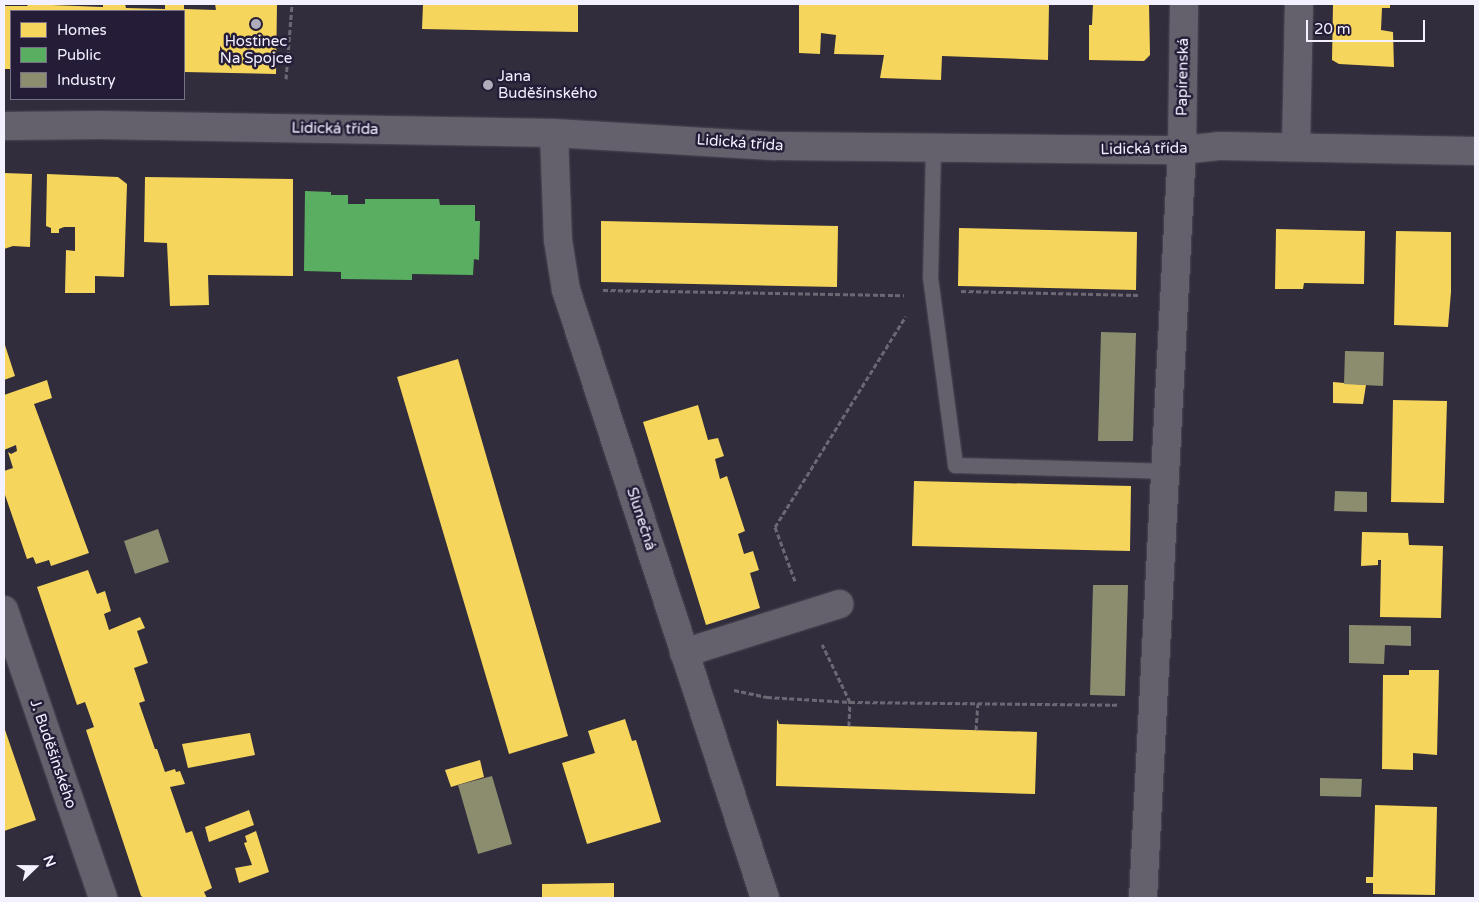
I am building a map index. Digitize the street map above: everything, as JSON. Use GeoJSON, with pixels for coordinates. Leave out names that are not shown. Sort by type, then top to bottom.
{"type":"FeatureCollection","features":[{"type":"Feature","properties":{"kind":"street","name":"Papírenská"},"geometry":{"type":"LineString","coordinates":[[1144,898],[1182,150],[1184,4]]}},
{"type":"Feature","properties":{"kind":"street"},"geometry":{"type":"LineString","coordinates":[[1296,147],[1299,4]]}},
{"type":"Feature","properties":{"kind":"street","name":"Lidická třída"},"geometry":{"type":"LineString","coordinates":[[4,126],[100,125],[554,133],[776,146],[1182,150],[1219,146],[1475,151]]}},
{"type":"Feature","properties":{"kind":"street","name":"Slunečná"},"geometry":{"type":"LineString","coordinates":[[554,133],[558,240],[566,290],[765,898]]}},
{"type":"Feature","properties":{"kind":"street"},"geometry":{"type":"LineString","coordinates":[[684,654],[839,604]]}},
{"type":"Feature","properties":{"kind":"street","name":"J. Buděšínského"},"geometry":{"type":"LineString","coordinates":[[4,610],[103,898]]}},
{"type":"Feature","properties":{"kind":"lane"},"geometry":{"type":"LineString","coordinates":[[933,148],[927,287],[956,465],[1165,471]]}},
{"type":"Feature","properties":{"kind":"path"},"geometry":{"type":"LineString","coordinates":[[286,79],[292,4]]}},
{"type":"Feature","properties":{"kind":"path"},"geometry":{"type":"LineString","coordinates":[[595,290],[927,287],[1143,295]]}},
{"type":"Feature","properties":{"kind":"path"},"geometry":{"type":"LineString","coordinates":[[849,726],[850,702],[808,614],[775,527],[927,287]]}},
{"type":"Feature","properties":{"kind":"path"},"geometry":{"type":"LineString","coordinates":[[729,689],[767,697],[850,702],[1153,705]]}},
{"type":"Feature","properties":{"kind":"path"},"geometry":{"type":"LineString","coordinates":[[976,730],[978,704]]}},
{"type":"Feature","properties":{"kind":"building: Homes"},"geometry":{"type":"Polygon","coordinates":[[[26,4],[103,7],[103,4],[125,4],[126,8],[165,9],[165,4],[184,4],[184,9],[216,10],[215,4],[277,4],[276,74],[185,72],[185,10],[10,10],[10,69],[4,69],[4,6],[28,6],[26,4]]]}},
{"type":"Feature","properties":{"kind":"building: Homes"},"geometry":{"type":"Polygon","coordinates":[[[423,4],[578,4],[578,32],[422,29],[423,4]]]}},
{"type":"Feature","properties":{"kind":"building: Homes"},"geometry":{"type":"Polygon","coordinates":[[[799,4],[1049,4],[1048,60],[942,56],[941,80],[880,78],[884,55],[834,54],[836,35],[821,33],[820,54],[799,53],[799,4]]]}},
{"type":"Feature","properties":{"kind":"building: Homes"},"geometry":{"type":"Polygon","coordinates":[[[1093,4],[1149,4],[1150,55],[1144,61],[1089,60],[1089,25],[1092,25],[1093,4]]]}},
{"type":"Feature","properties":{"kind":"building: Homes"},"geometry":{"type":"Polygon","coordinates":[[[1333,4],[1390,4],[1390,8],[1382,8],[1381,30],[1393,32],[1394,67],[1339,64],[1332,60],[1333,4]]]}},
{"type":"Feature","properties":{"kind":"building: Homes"},"geometry":{"type":"Polygon","coordinates":[[[4,173],[32,174],[30,247],[13,246],[4,249],[4,173]]]}},
{"type":"Feature","properties":{"kind":"building: Homes"},"geometry":{"type":"Polygon","coordinates":[[[47,174],[118,177],[127,184],[124,277],[95,276],[95,293],[65,293],[66,250],[75,251],[75,227],[64,227],[59,229],[59,233],[51,233],[51,228],[46,226],[47,174]]]}},
{"type":"Feature","properties":{"kind":"building: Homes"},"geometry":{"type":"Polygon","coordinates":[[[145,177],[293,179],[293,276],[208,275],[209,305],[170,306],[167,243],[144,242],[145,177]]]}},
{"type":"Feature","properties":{"kind":"building: Homes"},"geometry":{"type":"Polygon","coordinates":[[[601,221],[838,226],[837,287],[601,282],[601,221]]]}},
{"type":"Feature","properties":{"kind":"building: Homes"},"geometry":{"type":"Polygon","coordinates":[[[959,228],[1137,232],[1136,290],[958,286],[959,228]]]}},
{"type":"Feature","properties":{"kind":"building: Homes"},"geometry":{"type":"Polygon","coordinates":[[[1276,229],[1365,231],[1364,284],[1304,283],[1303,289],[1275,289],[1276,229]]]}},
{"type":"Feature","properties":{"kind":"building: Homes"},"geometry":{"type":"Polygon","coordinates":[[[1396,231],[1451,232],[1451,292],[1448,327],[1394,325],[1396,231]]]}},
{"type":"Feature","properties":{"kind":"building: Homes"},"geometry":{"type":"Polygon","coordinates":[[[4,342],[15,376],[4,380],[4,342]]]}},
{"type":"Feature","properties":{"kind":"building: Homes"},"geometry":{"type":"Polygon","coordinates":[[[458,359],[568,736],[509,754],[397,377],[458,359]]]}},
{"type":"Feature","properties":{"kind":"building: Homes"},"geometry":{"type":"Polygon","coordinates":[[[47,380],[52,398],[34,404],[89,553],[51,566],[49,560],[36,564],[33,557],[27,559],[4,492],[4,471],[13,468],[8,452],[11,454],[17,451],[16,445],[4,450],[4,395],[47,380]]]}},
{"type":"Feature","properties":{"kind":"building: Homes"},"geometry":{"type":"Polygon","coordinates":[[[1333,382],[1366,385],[1363,404],[1333,403],[1333,382]]]}},
{"type":"Feature","properties":{"kind":"building: Homes"},"geometry":{"type":"Polygon","coordinates":[[[1393,400],[1447,401],[1444,503],[1391,502],[1393,400]]]}},
{"type":"Feature","properties":{"kind":"building: Homes"},"geometry":{"type":"Polygon","coordinates":[[[698,405],[708,440],[718,438],[724,456],[715,459],[720,479],[727,476],[745,531],[738,534],[744,554],[753,551],[759,570],[750,573],[760,608],[706,625],[643,422],[698,405]]]}},
{"type":"Feature","properties":{"kind":"building: Homes"},"geometry":{"type":"Polygon","coordinates":[[[914,481],[1131,486],[1130,551],[912,546],[914,481]]]}},
{"type":"Feature","properties":{"kind":"building: Homes"},"geometry":{"type":"Polygon","coordinates":[[[1362,532],[1408,533],[1409,545],[1443,546],[1441,618],[1380,617],[1381,560],[1378,560],[1378,565],[1361,566],[1362,532]]]}},
{"type":"Feature","properties":{"kind":"building: Homes"},"geometry":{"type":"Polygon","coordinates":[[[88,570],[97,594],[105,591],[111,611],[104,614],[109,630],[140,617],[145,628],[137,631],[148,663],[134,668],[145,701],[139,703],[165,772],[175,769],[176,772],[180,771],[185,784],[170,787],[186,833],[192,831],[212,888],[204,892],[207,898],[144,898],[141,896],[86,730],[94,727],[85,702],[77,705],[37,587],[88,570]]]}},
{"type":"Feature","properties":{"kind":"building: Homes"},"geometry":{"type":"Polygon","coordinates":[[[1409,670],[1439,670],[1437,755],[1413,753],[1413,770],[1382,769],[1383,675],[1409,675],[1409,670]]]}},
{"type":"Feature","properties":{"kind":"building: Homes"},"geometry":{"type":"Polygon","coordinates":[[[625,719],[632,741],[636,740],[661,822],[587,844],[562,763],[595,753],[588,731],[625,719]]]}},
{"type":"Feature","properties":{"kind":"building: Homes"},"geometry":{"type":"Polygon","coordinates":[[[777,719],[779,724],[1037,732],[1035,794],[776,786],[777,719]]]}},
{"type":"Feature","properties":{"kind":"building: Homes"},"geometry":{"type":"Polygon","coordinates":[[[4,727],[36,820],[4,831],[4,727]]]}},
{"type":"Feature","properties":{"kind":"building: Homes"},"geometry":{"type":"Polygon","coordinates":[[[250,733],[255,755],[188,768],[182,744],[250,733]]]}},
{"type":"Feature","properties":{"kind":"building: Homes"},"geometry":{"type":"Polygon","coordinates":[[[480,760],[484,777],[451,787],[445,770],[480,760]]]}},
{"type":"Feature","properties":{"kind":"building: Homes"},"geometry":{"type":"Polygon","coordinates":[[[1375,805],[1437,807],[1435,895],[1373,894],[1373,883],[1366,883],[1366,877],[1373,877],[1375,805]]]}},
{"type":"Feature","properties":{"kind":"building: Homes"},"geometry":{"type":"Polygon","coordinates":[[[249,810],[254,825],[209,842],[205,827],[249,810]]]}},
{"type":"Feature","properties":{"kind":"building: Homes"},"geometry":{"type":"Polygon","coordinates":[[[256,831],[269,872],[239,883],[235,868],[252,865],[244,843],[247,842],[245,836],[256,831]]]}},
{"type":"Feature","properties":{"kind":"building: Homes"},"geometry":{"type":"Polygon","coordinates":[[[614,883],[614,898],[542,898],[542,884],[614,883]]]}},
{"type":"Feature","properties":{"kind":"building: Public"},"geometry":{"type":"Polygon","coordinates":[[[305,191],[331,192],[331,195],[348,195],[348,204],[365,204],[365,199],[439,199],[440,205],[475,205],[475,221],[480,221],[479,260],[474,259],[473,275],[412,274],[412,280],[341,279],[341,272],[304,271],[305,191]]]}},
{"type":"Feature","properties":{"kind":"building: Industry"},"geometry":{"type":"Polygon","coordinates":[[[1101,332],[1136,333],[1133,441],[1098,441],[1101,332]]]}},
{"type":"Feature","properties":{"kind":"building: Industry"},"geometry":{"type":"Polygon","coordinates":[[[1345,351],[1384,352],[1383,386],[1344,384],[1345,351]]]}},
{"type":"Feature","properties":{"kind":"building: Industry"},"geometry":{"type":"Polygon","coordinates":[[[1335,491],[1367,492],[1367,512],[1334,511],[1335,491]]]}},
{"type":"Feature","properties":{"kind":"building: Industry"},"geometry":{"type":"Polygon","coordinates":[[[158,529],[169,562],[135,574],[124,541],[158,529]]]}},
{"type":"Feature","properties":{"kind":"building: Industry"},"geometry":{"type":"Polygon","coordinates":[[[1093,585],[1128,585],[1125,696],[1090,695],[1093,585]]]}},
{"type":"Feature","properties":{"kind":"building: Industry"},"geometry":{"type":"Polygon","coordinates":[[[1349,625],[1411,626],[1411,646],[1385,645],[1384,664],[1349,663],[1349,625]]]}},
{"type":"Feature","properties":{"kind":"building: Industry"},"geometry":{"type":"Polygon","coordinates":[[[492,776],[512,844],[478,854],[458,785],[492,776]]]}},
{"type":"Feature","properties":{"kind":"building: Industry"},"geometry":{"type":"Polygon","coordinates":[[[1320,778],[1362,779],[1361,797],[1320,796],[1320,778]]]}},
{"type":"Feature","properties":{"kind":"place","name":"Hostinec Na Spojce"},"geometry":{"type":"Point","coordinates":[256,24]}},
{"type":"Feature","properties":{"kind":"place","name":"Jana Buděšínského"},"geometry":{"type":"Point","coordinates":[488,85]}}]}
